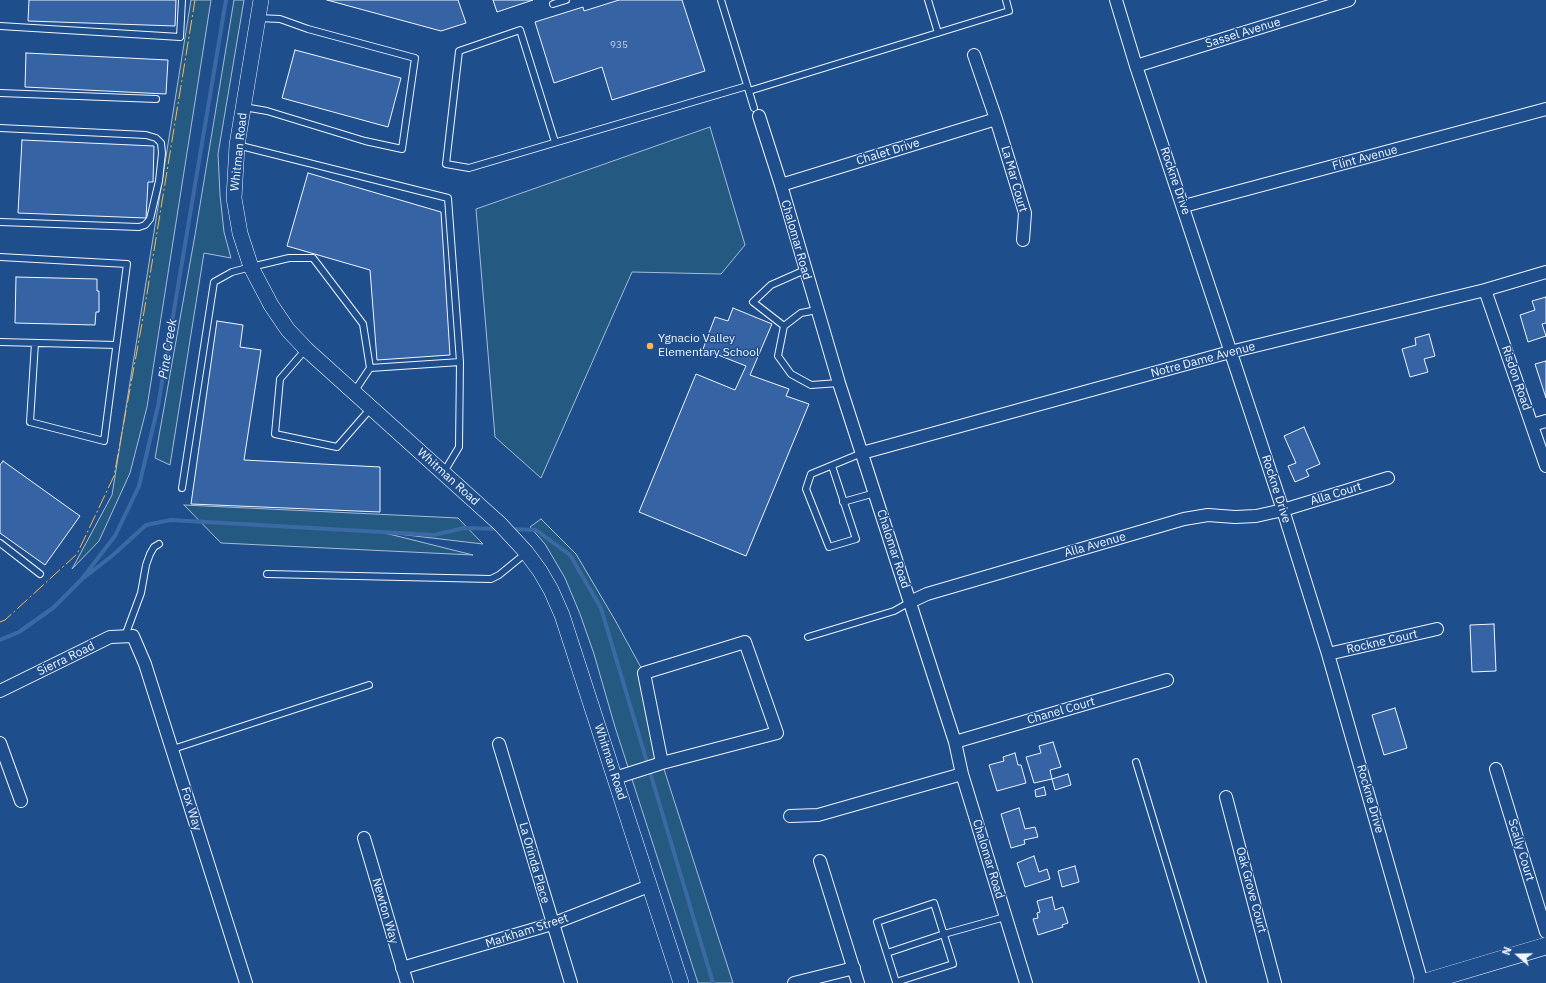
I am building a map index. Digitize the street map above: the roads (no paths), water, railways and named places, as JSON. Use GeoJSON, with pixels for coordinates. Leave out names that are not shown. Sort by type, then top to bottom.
{"type":"FeatureCollection","features":[{"type":"Feature","properties":{"kind":"main road"},"geometry":{"type":"LineString","coordinates":[[1422,983],[1546,946]]}},
{"type":"Feature","properties":{"kind":"street","name":"Whitman Road"},"geometry":{"type":"LineString","coordinates":[[261,0],[237,145],[234,198],[240,233],[251,266],[271,305],[288,330],[306,349],[512,536],[540,571],[562,615],[622,776],[649,886],[679,981]]}},
{"type":"Feature","properties":{"kind":"street","name":"Rockne Drive"},"geometry":{"type":"LineString","coordinates":[[1116,0],[1136,66],[1184,206],[1230,352],[1283,510],[1328,654],[1422,983]]}},
{"type":"Feature","properties":{"kind":"street","name":"Sassel Avenue"},"geometry":{"type":"LineString","coordinates":[[1136,66],[1349,0]]}},
{"type":"Feature","properties":{"kind":"street","name":"La Mar Court"},"geometry":{"type":"LineString","coordinates":[[974,55],[996,119],[1025,213],[1023,240]]}},
{"type":"Feature","properties":{"kind":"street","name":"Flint Avenue"},"geometry":{"type":"LineString","coordinates":[[1184,206],[1546,109]]}},
{"type":"Feature","properties":{"kind":"street","name":"Chalomar Road"},"geometry":{"type":"LineString","coordinates":[[756,112],[781,186],[816,310],[954,742],[962,774],[1026,983]]}},
{"type":"Feature","properties":{"kind":"street","name":"Chalet Drive"},"geometry":{"type":"LineString","coordinates":[[781,186],[996,119]]}},
{"type":"Feature","properties":{"kind":"street","name":"Notre Dame Avenue"},"geometry":{"type":"LineString","coordinates":[[862,452],[1230,352],[1485,290],[1546,272]]}},
{"type":"Feature","properties":{"kind":"street","name":"Risdon Road"},"geometry":{"type":"LineString","coordinates":[[1485,290],[1546,466]]}},
{"type":"Feature","properties":{"kind":"street"},"geometry":{"type":"LineString","coordinates":[[1532,425],[1546,421]]}},
{"type":"Feature","properties":{"kind":"street","name":"Alla Court"},"geometry":{"type":"LineString","coordinates":[[1283,510],[1388,478]]}},
{"type":"Feature","properties":{"kind":"street","name":"Alla Avenue"},"geometry":{"type":"LineString","coordinates":[[910,602],[927,594],[1184,519],[1208,515],[1235,517],[1256,516],[1283,510]]}},
{"type":"Feature","properties":{"kind":"street","name":"Rockne Court"},"geometry":{"type":"LineString","coordinates":[[1328,654],[1437,629]]}},
{"type":"Feature","properties":{"kind":"street","name":"Sierra Road"},"geometry":{"type":"LineString","coordinates":[[0,691],[110,636],[129,636]]}},
{"type":"Feature","properties":{"kind":"street","name":"Fox Way"},"geometry":{"type":"LineString","coordinates":[[129,636],[146,664],[246,983]]}},
{"type":"Feature","properties":{"kind":"street"},"geometry":{"type":"LineString","coordinates":[[622,776],[662,763],[777,733],[745,642],[644,673],[662,763]]}},
{"type":"Feature","properties":{"kind":"street","name":"Chanel Court"},"geometry":{"type":"LineString","coordinates":[[954,742],[1167,680]]}},
{"type":"Feature","properties":{"kind":"street"},"geometry":{"type":"LineString","coordinates":[[0,743],[21,801]]}},
{"type":"Feature","properties":{"kind":"street","name":"La Orinda Place"},"geometry":{"type":"LineString","coordinates":[[499,744],[571,983]]}},
{"type":"Feature","properties":{"kind":"street","name":"Scally Court"},"geometry":{"type":"LineString","coordinates":[[1496,769],[1546,932]]}},
{"type":"Feature","properties":{"kind":"street"},"geometry":{"type":"LineString","coordinates":[[790,816],[818,815],[962,774]]}},
{"type":"Feature","properties":{"kind":"street","name":"Oak Grove Court"},"geometry":{"type":"LineString","coordinates":[[1226,797],[1275,983]]}},
{"type":"Feature","properties":{"kind":"street","name":"Newton Way"},"geometry":{"type":"LineString","coordinates":[[364,838],[407,983]]}},
{"type":"Feature","properties":{"kind":"street"},"geometry":{"type":"LineString","coordinates":[[820,861],[858,983]]}},
{"type":"Feature","properties":{"kind":"street","name":"Markham Street"},"geometry":{"type":"LineString","coordinates":[[402,968],[552,924],[649,886]]}},
{"type":"Feature","properties":{"kind":"street"},"geometry":{"type":"LineString","coordinates":[[794,983],[854,968]]}},
{"type":"Feature","properties":{"kind":"lane"},"geometry":{"type":"LineString","coordinates":[[0,26],[180,37],[182,0]]}},
{"type":"Feature","properties":{"kind":"lane"},"geometry":{"type":"LineString","coordinates":[[553,4],[566,0]]}},
{"type":"Feature","properties":{"kind":"lane"},"geometry":{"type":"LineString","coordinates":[[721,0],[756,112]]}},
{"type":"Feature","properties":{"kind":"lane"},"geometry":{"type":"LineString","coordinates":[[928,0],[938,33]]}},
{"type":"Feature","properties":{"kind":"lane"},"geometry":{"type":"LineString","coordinates":[[555,142],[520,30],[459,51],[446,164],[469,168],[555,142],[748,89],[1010,11],[1006,0]]}},
{"type":"Feature","properties":{"kind":"lane"},"geometry":{"type":"LineString","coordinates":[[244,107],[267,111],[365,141],[402,149],[415,58],[308,29],[280,19],[258,18]]}},
{"type":"Feature","properties":{"kind":"lane"},"geometry":{"type":"LineString","coordinates":[[0,93],[156,99]]}},
{"type":"Feature","properties":{"kind":"lane"},"geometry":{"type":"LineString","coordinates":[[0,128],[146,135],[156,138],[161,143],[162,153],[159,181],[150,219],[145,225],[139,227],[0,222]]}},
{"type":"Feature","properties":{"kind":"lane"},"geometry":{"type":"LineString","coordinates":[[237,145],[448,198],[460,362],[459,447],[443,473]]}},
{"type":"Feature","properties":{"kind":"lane"},"geometry":{"type":"LineString","coordinates":[[0,257],[126,264],[104,441],[30,422],[35,343]]}},
{"type":"Feature","properties":{"kind":"lane"},"geometry":{"type":"LineString","coordinates":[[182,488],[214,282],[232,272],[251,266],[289,258],[313,258],[363,324],[370,368],[354,392]]}},
{"type":"Feature","properties":{"kind":"lane"},"geometry":{"type":"LineString","coordinates":[[784,326],[753,302],[771,285],[805,270]]}},
{"type":"Feature","properties":{"kind":"lane"},"geometry":{"type":"LineString","coordinates":[[816,310],[801,313],[784,326],[778,356],[791,374],[812,385],[839,383]]}},
{"type":"Feature","properties":{"kind":"lane"},"geometry":{"type":"LineString","coordinates":[[0,342],[116,345]]}},
{"type":"Feature","properties":{"kind":"lane"},"geometry":{"type":"LineString","coordinates":[[306,349],[280,379],[275,434],[337,447],[371,408]]}},
{"type":"Feature","properties":{"kind":"lane"},"geometry":{"type":"LineString","coordinates":[[370,368],[460,362]]}},
{"type":"Feature","properties":{"kind":"lane"},"geometry":{"type":"LineString","coordinates":[[832,466],[856,539],[829,547],[806,489],[811,474],[862,452]]}},
{"type":"Feature","properties":{"kind":"lane"},"geometry":{"type":"LineString","coordinates":[[843,502],[875,493]]}},
{"type":"Feature","properties":{"kind":"lane"},"geometry":{"type":"LineString","coordinates":[[0,543],[40,574]]}},
{"type":"Feature","properties":{"kind":"lane"},"geometry":{"type":"LineString","coordinates":[[129,636],[141,593],[146,565],[154,547],[159,544]]}},
{"type":"Feature","properties":{"kind":"lane"},"geometry":{"type":"LineString","coordinates":[[266,574],[491,579],[499,575],[526,552]]}},
{"type":"Feature","properties":{"kind":"lane"},"geometry":{"type":"LineString","coordinates":[[808,636],[894,611],[910,602]]}},
{"type":"Feature","properties":{"kind":"lane"},"geometry":{"type":"LineString","coordinates":[[173,749],[369,685]]}},
{"type":"Feature","properties":{"kind":"lane"},"geometry":{"type":"LineString","coordinates":[[1136,762],[1202,983]]}},
{"type":"Feature","properties":{"kind":"lane"},"geometry":{"type":"LineString","coordinates":[[934,903],[944,934],[953,964],[896,982],[877,922],[934,903]]}},
{"type":"Feature","properties":{"kind":"lane"},"geometry":{"type":"LineString","coordinates":[[887,953],[944,934],[1005,917]]}},
{"type":"Feature","properties":{"kind":"waterway","name":"Pine Creek"},"geometry":{"type":"LineString","coordinates":[[0,640],[19,632],[53,608],[81,580],[115,536],[139,486],[158,406],[226,0]]}},
{"type":"Feature","properties":{"kind":"waterway"},"geometry":{"type":"LineString","coordinates":[[81,580],[113,555],[146,525],[171,520],[434,535],[464,528],[499,529]]}},
{"type":"Feature","properties":{"kind":"waterway"},"geometry":{"type":"LineString","coordinates":[[511,529],[536,530],[570,555],[601,608],[713,983]]}},
{"type":"Feature","properties":{"kind":"place","name":"Ygnacio Valley Elementary School"},"geometry":{"type":"Point","coordinates":[650,346]}}]}
